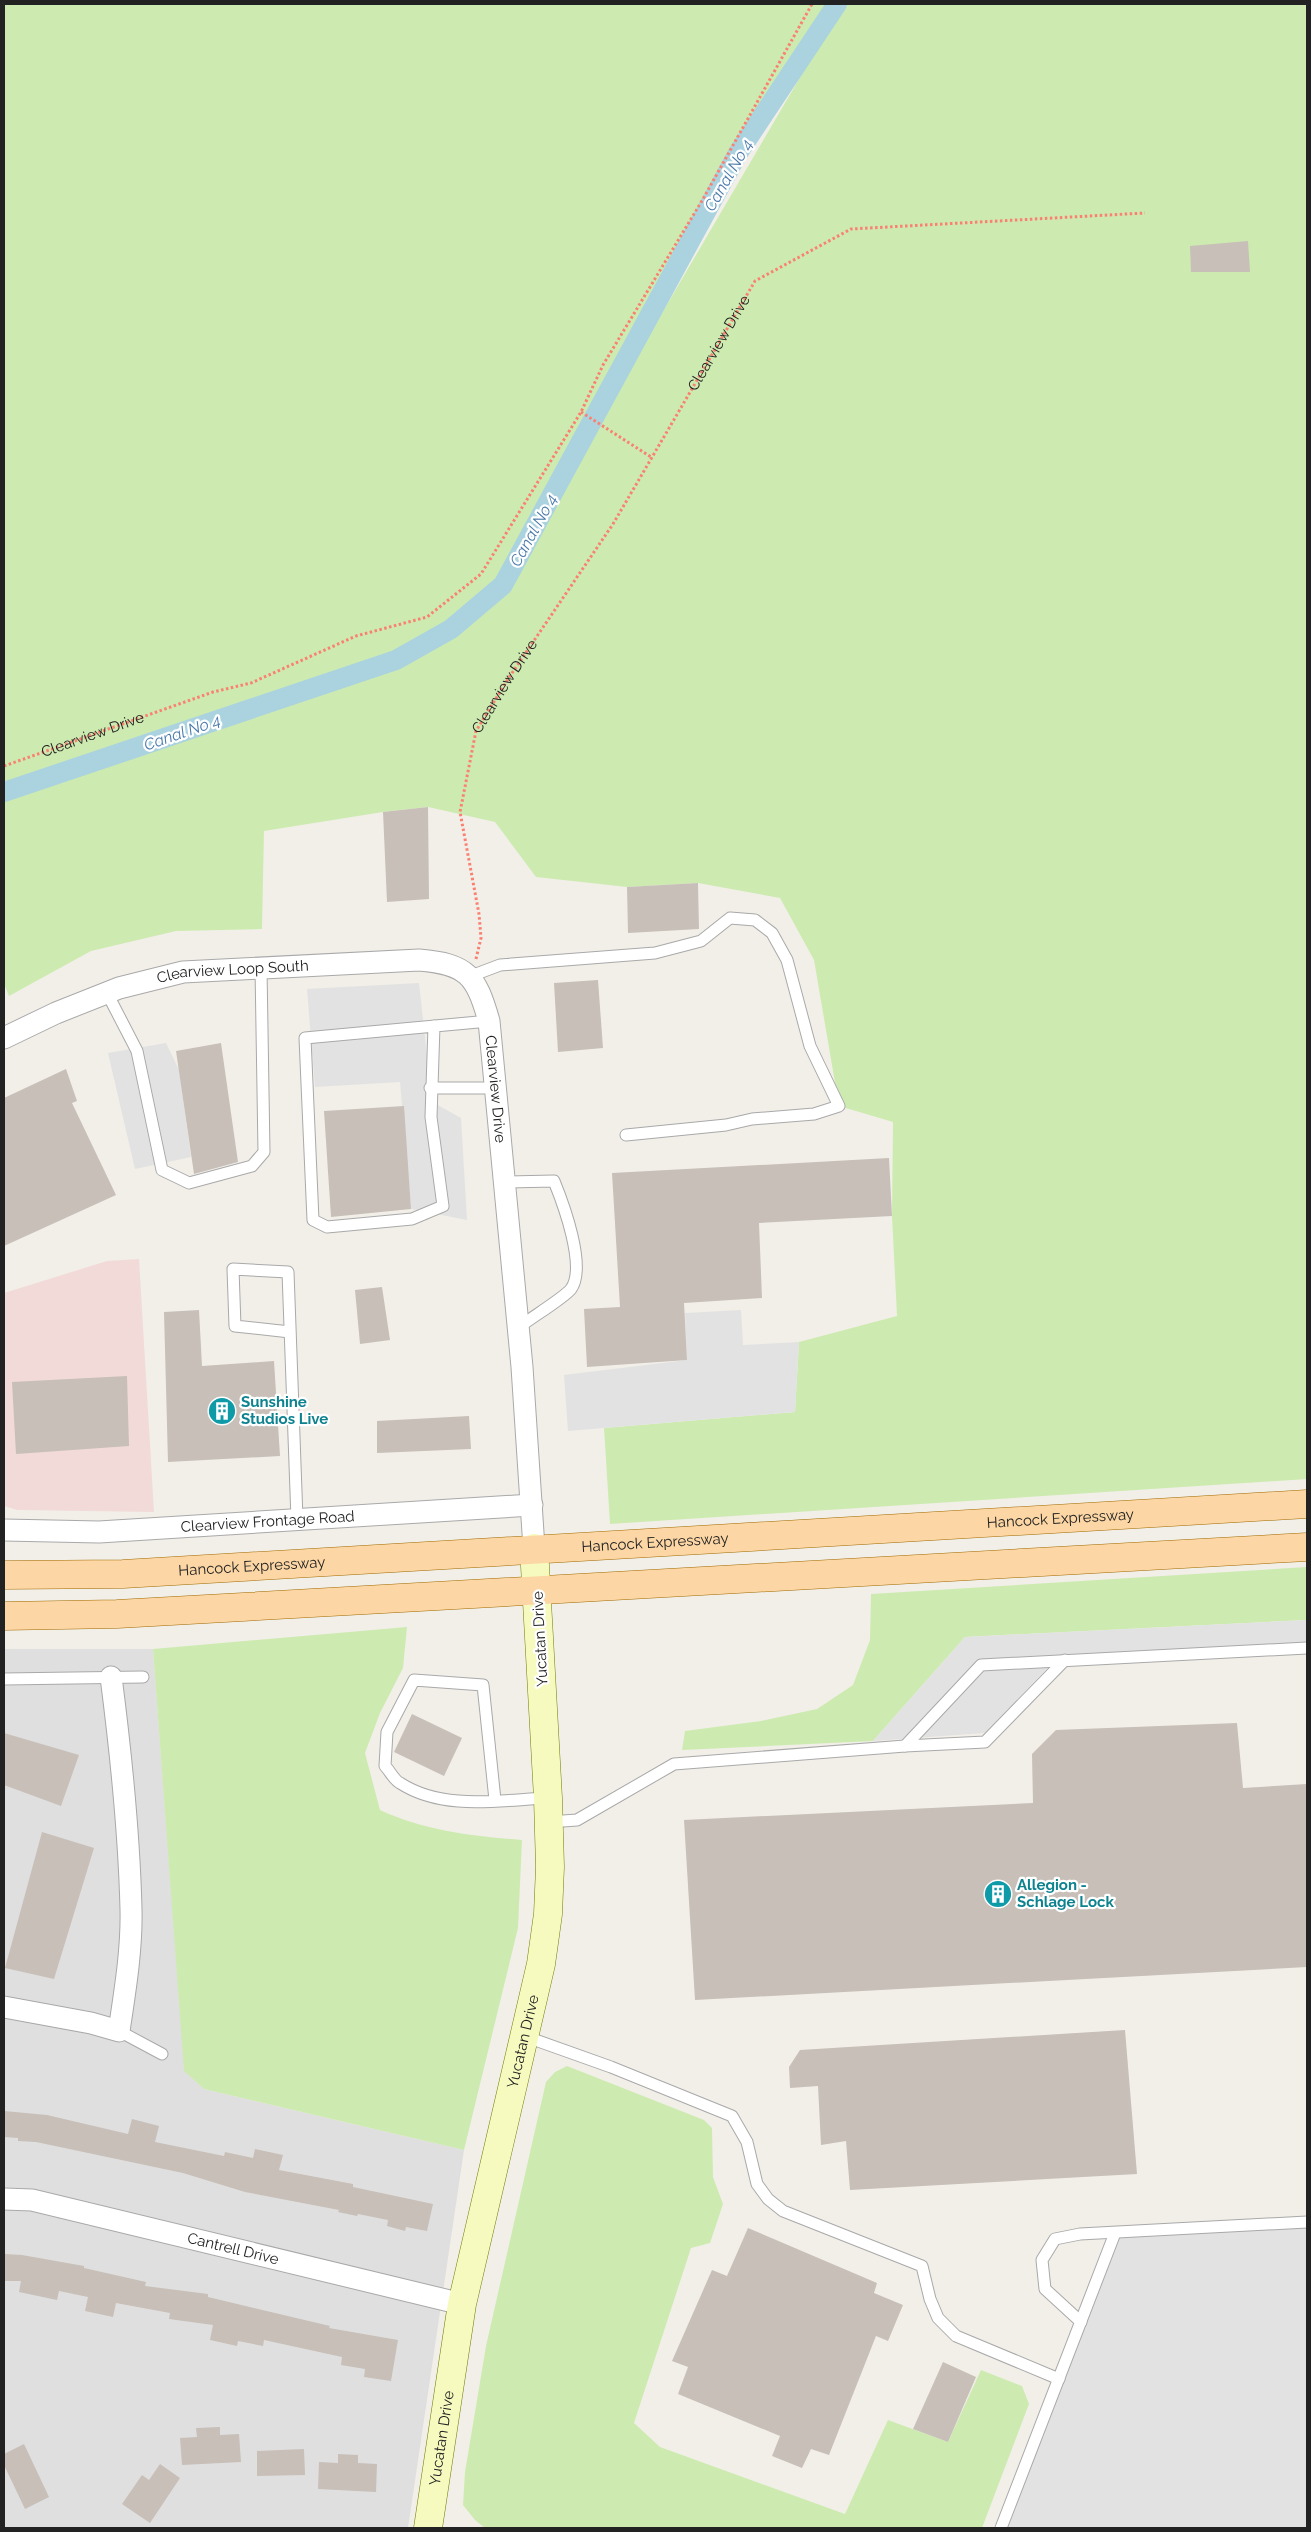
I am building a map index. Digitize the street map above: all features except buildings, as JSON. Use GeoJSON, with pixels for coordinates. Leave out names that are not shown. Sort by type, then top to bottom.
{"type":"FeatureCollection","features":[{"type":"Feature","properties":{"kind":"main road","name":"Hancock Expressway"},"geometry":{"type":"LineString","coordinates":[[4,1574],[123,1574],[534,1548],[1307,1504]]}},
{"type":"Feature","properties":{"kind":"main road"},"geometry":{"type":"LineString","coordinates":[[4,1616],[116,1614],[1307,1547]]}},
{"type":"Feature","properties":{"kind":"street","name":"Clearview Loop South"},"geometry":{"type":"LineString","coordinates":[[4,1038],[56,1013],[107,993],[183,972],[419,960],[435,961],[458,968],[471,976]]}},
{"type":"Feature","properties":{"kind":"street","name":"Clearview Drive"},"geometry":{"type":"LineString","coordinates":[[471,976],[480,991],[489,1021],[518,1328],[534,1548]]}},
{"type":"Feature","properties":{"kind":"street","name":"Clearview Frontage Road"},"geometry":{"type":"LineString","coordinates":[[4,1530],[99,1532],[532,1504]]}},
{"type":"Feature","properties":{"kind":"street","name":"Yucatan Drive"},"geometry":{"type":"LineString","coordinates":[[428,2528],[462,2304],[541,1964],[548,1914],[549,1810],[534,1548]]}},
{"type":"Feature","properties":{"kind":"street"},"geometry":{"type":"LineString","coordinates":[[4,2007],[119,2030],[126,1982],[131,1910],[121,1753],[111,1677]]}},
{"type":"Feature","properties":{"kind":"street","name":"Cantrell Drive"},"geometry":{"type":"LineString","coordinates":[[4,2199],[32,2200],[462,2304]]}},
{"type":"Feature","properties":{"kind":"lane"},"geometry":{"type":"LineString","coordinates":[[471,976],[500,965],[655,953],[701,942],[730,918],[755,920],[772,933],[787,960],[810,1046],[839,1106],[814,1114],[752,1119],[726,1126],[626,1135]]}},
{"type":"Feature","properties":{"kind":"lane"},"geometry":{"type":"LineString","coordinates":[[107,993],[137,1050],[162,1170],[189,1183],[252,1166],[264,1152],[261,968]]}},
{"type":"Feature","properties":{"kind":"lane"},"geometry":{"type":"LineString","coordinates":[[434,1026],[430,1088],[431,1117],[444,1206],[412,1219],[327,1227],[313,1220],[305,1038],[434,1026],[489,1021]]}},
{"type":"Feature","properties":{"kind":"lane"},"geometry":{"type":"LineString","coordinates":[[430,1088],[496,1088]]}},
{"type":"Feature","properties":{"kind":"lane"},"geometry":{"type":"LineString","coordinates":[[504,1182],[554,1181],[568,1215],[577,1267],[571,1288],[518,1328]]}},
{"type":"Feature","properties":{"kind":"lane"},"geometry":{"type":"LineString","coordinates":[[290,1332],[235,1326],[233,1269],[288,1272],[297,1519]]}},
{"type":"Feature","properties":{"kind":"lane"},"geometry":{"type":"LineString","coordinates":[[904,1746],[981,1664],[1307,1648]]}},
{"type":"Feature","properties":{"kind":"lane"},"geometry":{"type":"LineString","coordinates":[[495,1800],[483,1685],[414,1680],[387,1732],[385,1766],[399,1783],[442,1800],[495,1800],[549,1810],[577,1820],[674,1764],[904,1746],[985,1742],[1065,1660]]}},
{"type":"Feature","properties":{"kind":"lane"},"geometry":{"type":"LineString","coordinates":[[4,1678],[143,1677]]}},
{"type":"Feature","properties":{"kind":"lane"},"geometry":{"type":"LineString","coordinates":[[119,2030],[162,2054]]}},
{"type":"Feature","properties":{"kind":"lane"},"geometry":{"type":"LineString","coordinates":[[524,2036],[611,2067],[732,2116],[747,2142],[757,2184],[768,2199],[783,2211],[922,2266],[930,2299],[938,2318],[956,2336],[1059,2379]]}},
{"type":"Feature","properties":{"kind":"lane"},"geometry":{"type":"LineString","coordinates":[[1081,2322],[1045,2288],[1042,2260],[1055,2240],[1080,2234],[1115,2234],[1307,2222]]}},
{"type":"Feature","properties":{"kind":"lane"},"geometry":{"type":"LineString","coordinates":[[1001,2528],[1115,2234]]}},
{"type":"Feature","properties":{"kind":"path","name":"Clearview Drive"},"geometry":{"type":"LineString","coordinates":[[4,766],[213,692],[251,683],[356,636],[427,617],[482,574],[581,412],[604,365],[704,199],[812,4]]}},
{"type":"Feature","properties":{"kind":"path","name":"Clearview Drive"},"geometry":{"type":"LineString","coordinates":[[471,976],[481,938],[479,914],[460,812],[476,731],[508,679],[613,524],[755,281],[851,229],[1145,213]]}},
{"type":"Feature","properties":{"kind":"path"},"geometry":{"type":"LineString","coordinates":[[581,412],[651,457]]}},
{"type":"Feature","properties":{"kind":"shaded area"},"geometry":{"type":"Polygon","coordinates":[[[419,983],[432,1102],[461,1118],[467,1220],[411,1209],[400,1082],[315,1087],[307,989],[419,983]]]}},
{"type":"Feature","properties":{"kind":"shaded area"},"geometry":{"type":"Polygon","coordinates":[[[166,1043],[179,1070],[191,1157],[135,1169],[108,1053],[166,1043]]]}},
{"type":"Feature","properties":{"kind":"shaded area"},"geometry":{"type":"Polygon","coordinates":[[[139,1259],[154,1512],[17,1510],[4,1506],[4,1293],[107,1261],[139,1259]]]}},
{"type":"Feature","properties":{"kind":"shaded area"},"geometry":{"type":"Polygon","coordinates":[[[741,1310],[743,1345],[799,1342],[795,1412],[568,1431],[564,1375],[687,1360],[685,1313],[741,1310]]]}},
{"type":"Feature","properties":{"kind":"shaded area"},"geometry":{"type":"Polygon","coordinates":[[[1307,1620],[1307,1643],[1054,1661],[985,1733],[873,1741],[965,1637],[1307,1620]]]}},
{"type":"Feature","properties":{"kind":"shaded area"},"geometry":{"type":"Polygon","coordinates":[[[4,1649],[153,1649],[185,2071],[204,2089],[464,2150],[408,2528],[4,2528],[4,1649]]]}},
{"type":"Feature","properties":{"kind":"shaded area"},"geometry":{"type":"Polygon","coordinates":[[[1307,2222],[1307,2528],[1001,2528],[1115,2233],[1307,2222]]]}},
{"type":"Feature","properties":{"kind":"green space"},"geometry":{"type":"Polygon","coordinates":[[[4,4],[831,4],[738,153],[515,564],[843,4],[1307,4],[1307,1479],[610,1524],[604,1428],[795,1412],[799,1342],[897,1316],[892,1216],[893,1122],[839,1106],[814,960],[780,898],[698,883],[627,887],[536,877],[495,822],[428,807],[383,812],[264,831],[262,929],[176,931],[91,951],[9,996],[4,984],[4,4]]]}},
{"type":"Feature","properties":{"kind":"green space"},"geometry":{"type":"Polygon","coordinates":[[[1307,1567],[1307,1620],[965,1637],[873,1741],[682,1750],[685,1731],[761,1721],[817,1709],[853,1685],[870,1640],[871,1594],[1307,1567]]]}},
{"type":"Feature","properties":{"kind":"green space"},"geometry":{"type":"Polygon","coordinates":[[[407,1627],[403,1668],[380,1713],[365,1753],[380,1810],[432,1828],[485,1837],[522,1840],[518,1928],[464,2150],[204,2089],[184,2071],[153,1649],[407,1627]]]}},
{"type":"Feature","properties":{"kind":"green space"},"geometry":{"type":"Polygon","coordinates":[[[567,2066],[704,2120],[712,2128],[713,2177],[723,2204],[710,2243],[691,2248],[634,2423],[660,2447],[845,2514],[888,2420],[948,2442],[981,2370],[1022,2386],[1029,2404],[982,2528],[485,2528],[475,2520],[463,2505],[465,2472],[486,2346],[546,2082],[555,2072],[567,2066]]]}},
{"type":"Feature","properties":{"kind":"waterway","name":"Canal No 4"},"geometry":{"type":"LineString","coordinates":[[4,792],[396,660],[451,629],[503,585],[738,153],[837,4]]}},
{"type":"Feature","properties":{"kind":"place","name":"Sunshine Studios Live"},"geometry":{"type":"Point","coordinates":[222,1411]}},
{"type":"Feature","properties":{"kind":"place","name":"Allegion - Schlage Lock"},"geometry":{"type":"Point","coordinates":[998,1894]}}]}
